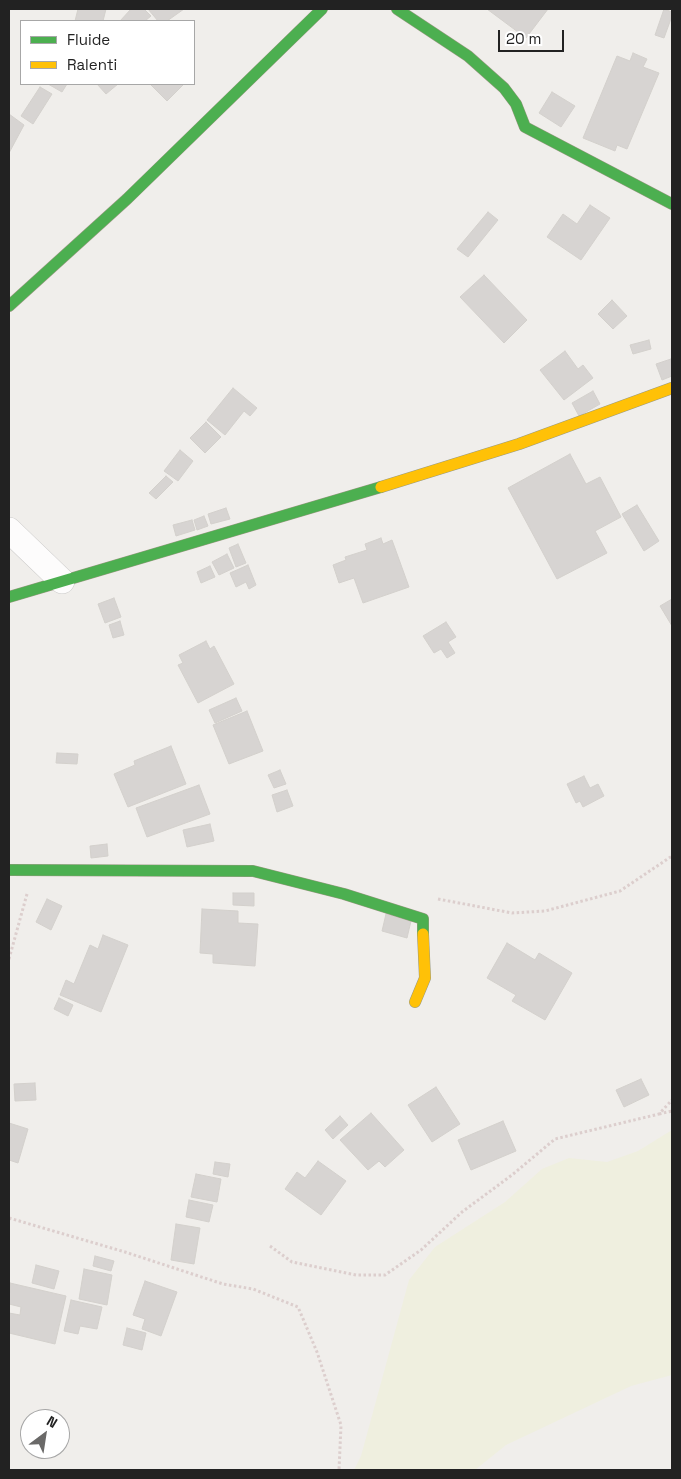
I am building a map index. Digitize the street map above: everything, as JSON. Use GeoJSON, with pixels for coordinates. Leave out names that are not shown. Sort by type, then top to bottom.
{"type":"FeatureCollection","features":[{"type":"Feature","properties":{"kind":"street"},"geometry":{"type":"LineString","coordinates":[[9,306],[127,199],[322,9]]}},
{"type":"Feature","properties":{"kind":"street"},"geometry":{"type":"LineString","coordinates":[[397,9],[468,56],[504,88],[516,104],[524,126],[563,144],[672,204]]}},
{"type":"Feature","properties":{"kind":"street"},"geometry":{"type":"LineString","coordinates":[[9,597],[519,444],[672,388]]}},
{"type":"Feature","properties":{"kind":"street"},"geometry":{"type":"LineString","coordinates":[[9,530],[62,581]]}},
{"type":"Feature","properties":{"kind":"street"},"geometry":{"type":"LineString","coordinates":[[9,870],[253,871],[344,894],[423,919],[425,978],[414,1002]]}},
{"type":"Feature","properties":{"kind":"path"},"geometry":{"type":"LineString","coordinates":[[432,897],[512,913],[545,911],[620,891],[672,856]]}},
{"type":"Feature","properties":{"kind":"path"},"geometry":{"type":"LineString","coordinates":[[9,959],[34,870]]}},
{"type":"Feature","properties":{"kind":"path"},"geometry":{"type":"LineString","coordinates":[[659,1114],[672,1100]]}},
{"type":"Feature","properties":{"kind":"path"},"geometry":{"type":"LineString","coordinates":[[270,1246],[292,1262],[356,1275],[386,1275],[421,1250],[462,1212],[512,1175],[555,1139],[672,1111]]}},
{"type":"Feature","properties":{"kind":"path"},"geometry":{"type":"LineString","coordinates":[[9,1218],[125,1252],[223,1284],[253,1289],[298,1306],[317,1352],[341,1425],[339,1470]]}},
{"type":"Feature","properties":{"kind":"green space"},"geometry":{"type":"Polygon","coordinates":[[[672,1130],[672,1375],[631,1386],[506,1445],[475,1470],[354,1470],[361,1456],[409,1280],[435,1247],[505,1202],[542,1169],[569,1158],[607,1162],[638,1151],[672,1130]]]}},
{"type":"Feature","properties":{"kind":"building"},"geometry":{"type":"Polygon","coordinates":[[[78,9],[106,9],[103,20],[75,20],[78,9]]]}},
{"type":"Feature","properties":{"kind":"building"},"geometry":{"type":"Polygon","coordinates":[[[131,9],[144,9],[151,16],[146,20],[121,20],[131,9]]]}},
{"type":"Feature","properties":{"kind":"building"},"geometry":{"type":"Polygon","coordinates":[[[148,9],[184,9],[168,20],[157,20],[148,9]]]}},
{"type":"Feature","properties":{"kind":"building"},"geometry":{"type":"Polygon","coordinates":[[[487,9],[548,9],[526,38],[487,9]]]}},
{"type":"Feature","properties":{"kind":"building"},"geometry":{"type":"Polygon","coordinates":[[[664,9],[672,12],[672,16],[664,38],[655,35],[664,9]]]}},
{"type":"Feature","properties":{"kind":"building"},"geometry":{"type":"Polygon","coordinates":[[[633,53],[647,59],[643,67],[659,73],[627,149],[617,145],[615,151],[583,138],[617,56],[630,61],[633,53]]]}},
{"type":"Feature","properties":{"kind":"building"},"geometry":{"type":"Polygon","coordinates":[[[50,85],[66,85],[62,92],[50,85]]]}},
{"type":"Feature","properties":{"kind":"building"},"geometry":{"type":"Polygon","coordinates":[[[98,85],[117,85],[106,94],[98,85]]]}},
{"type":"Feature","properties":{"kind":"building"},"geometry":{"type":"Polygon","coordinates":[[[151,85],[183,85],[167,101],[151,85]]]}},
{"type":"Feature","properties":{"kind":"building"},"geometry":{"type":"Polygon","coordinates":[[[40,87],[52,94],[33,124],[21,116],[40,87]]]}},
{"type":"Feature","properties":{"kind":"building"},"geometry":{"type":"Polygon","coordinates":[[[552,92],[575,106],[561,127],[539,113],[552,92]]]}},
{"type":"Feature","properties":{"kind":"building"},"geometry":{"type":"Polygon","coordinates":[[[9,114],[24,125],[9,153],[9,114]]]}},
{"type":"Feature","properties":{"kind":"building"},"geometry":{"type":"Polygon","coordinates":[[[590,205],[610,218],[581,260],[547,237],[563,214],[577,224],[590,205]]]}},
{"type":"Feature","properties":{"kind":"building"},"geometry":{"type":"Polygon","coordinates":[[[488,212],[498,220],[468,257],[457,249],[488,212]]]}},
{"type":"Feature","properties":{"kind":"building"},"geometry":{"type":"Polygon","coordinates":[[[484,275],[527,320],[504,343],[460,297],[484,275]]]}},
{"type":"Feature","properties":{"kind":"building"},"geometry":{"type":"Polygon","coordinates":[[[612,300],[627,316],[613,329],[598,314],[612,300]]]}},
{"type":"Feature","properties":{"kind":"building"},"geometry":{"type":"Polygon","coordinates":[[[649,340],[651,349],[633,354],[630,345],[649,340]]]}},
{"type":"Feature","properties":{"kind":"building"},"geometry":{"type":"Polygon","coordinates":[[[565,351],[578,369],[583,365],[593,378],[564,400],[540,370],[565,351]]]}},
{"type":"Feature","properties":{"kind":"building"},"geometry":{"type":"Polygon","coordinates":[[[671,359],[672,376],[662,380],[656,364],[671,359]]]}},
{"type":"Feature","properties":{"kind":"building"},"geometry":{"type":"Polygon","coordinates":[[[233,388],[257,408],[250,416],[244,411],[225,435],[207,420],[233,388]]]}},
{"type":"Feature","properties":{"kind":"building"},"geometry":{"type":"Polygon","coordinates":[[[593,391],[600,404],[579,416],[572,403],[593,391]]]}},
{"type":"Feature","properties":{"kind":"building"},"geometry":{"type":"Polygon","coordinates":[[[206,422],[221,437],[205,453],[190,438],[206,422]]]}},
{"type":"Feature","properties":{"kind":"building"},"geometry":{"type":"Polygon","coordinates":[[[180,450],[193,461],[178,481],[164,471],[180,450]]]}},
{"type":"Feature","properties":{"kind":"building"},"geometry":{"type":"Polygon","coordinates":[[[570,454],[586,484],[600,477],[621,517],[595,531],[607,553],[557,579],[508,488],[570,454]]]}},
{"type":"Feature","properties":{"kind":"building"},"geometry":{"type":"Polygon","coordinates":[[[166,476],[173,482],[156,499],[149,493],[166,476]]]}},
{"type":"Feature","properties":{"kind":"building"},"geometry":{"type":"Polygon","coordinates":[[[637,505],[659,541],[644,551],[622,514],[637,505]]]}},
{"type":"Feature","properties":{"kind":"building"},"geometry":{"type":"Polygon","coordinates":[[[226,508],[230,519],[211,524],[208,514],[226,508]]]}},
{"type":"Feature","properties":{"kind":"building"},"geometry":{"type":"Polygon","coordinates":[[[204,516],[208,526],[197,530],[194,520],[204,516]]]}},
{"type":"Feature","properties":{"kind":"building"},"geometry":{"type":"Polygon","coordinates":[[[192,520],[195,530],[176,536],[173,525],[192,520]]]}},
{"type":"Feature","properties":{"kind":"building"},"geometry":{"type":"Polygon","coordinates":[[[381,538],[383,544],[392,540],[409,587],[363,603],[354,578],[339,583],[333,565],[346,560],[345,557],[367,550],[365,544],[381,538]]]}},
{"type":"Feature","properties":{"kind":"building"},"geometry":{"type":"Polygon","coordinates":[[[238,544],[246,563],[236,567],[229,548],[238,544]]]}},
{"type":"Feature","properties":{"kind":"building"},"geometry":{"type":"Polygon","coordinates":[[[227,554],[234,568],[219,575],[212,562],[227,554]]]}},
{"type":"Feature","properties":{"kind":"building"},"geometry":{"type":"Polygon","coordinates":[[[248,565],[256,585],[249,589],[246,582],[236,587],[230,573],[248,565]]]}},
{"type":"Feature","properties":{"kind":"building"},"geometry":{"type":"Polygon","coordinates":[[[210,566],[215,577],[201,583],[197,572],[210,566]]]}},
{"type":"Feature","properties":{"kind":"building"},"geometry":{"type":"Polygon","coordinates":[[[114,598],[121,617],[105,623],[98,604],[114,598]]]}},
{"type":"Feature","properties":{"kind":"building"},"geometry":{"type":"Polygon","coordinates":[[[672,599],[672,626],[660,606],[672,599]]]}},
{"type":"Feature","properties":{"kind":"building"},"geometry":{"type":"Polygon","coordinates":[[[120,621],[124,635],[113,638],[109,625],[120,621]]]}},
{"type":"Feature","properties":{"kind":"building"},"geometry":{"type":"Polygon","coordinates":[[[446,622],[456,637],[448,642],[455,653],[447,658],[441,649],[434,653],[423,636],[446,622]]]}},
{"type":"Feature","properties":{"kind":"building"},"geometry":{"type":"Polygon","coordinates":[[[206,641],[210,649],[214,646],[234,684],[198,703],[178,665],[183,663],[179,655],[206,641]]]}},
{"type":"Feature","properties":{"kind":"building"},"geometry":{"type":"Polygon","coordinates":[[[236,698],[242,711],[215,723],[209,710],[236,698]]]}},
{"type":"Feature","properties":{"kind":"building"},"geometry":{"type":"Polygon","coordinates":[[[247,711],[263,751],[229,764],[213,725],[247,711]]]}},
{"type":"Feature","properties":{"kind":"building"},"geometry":{"type":"Polygon","coordinates":[[[171,746],[186,784],[128,807],[114,774],[135,765],[134,761],[171,746]]]}},
{"type":"Feature","properties":{"kind":"building"},"geometry":{"type":"Polygon","coordinates":[[[57,753],[78,754],[77,764],[56,763],[57,753]]]}},
{"type":"Feature","properties":{"kind":"building"},"geometry":{"type":"Polygon","coordinates":[[[280,770],[286,784],[274,788],[268,775],[280,770]]]}},
{"type":"Feature","properties":{"kind":"building"},"geometry":{"type":"Polygon","coordinates":[[[584,776],[590,788],[598,784],[604,796],[583,807],[580,801],[576,803],[567,784],[584,776]]]}},
{"type":"Feature","properties":{"kind":"building"},"geometry":{"type":"Polygon","coordinates":[[[199,785],[210,814],[147,837],[136,808],[199,785]]]}},
{"type":"Feature","properties":{"kind":"building"},"geometry":{"type":"Polygon","coordinates":[[[287,790],[293,806],[277,812],[272,795],[287,790]]]}},
{"type":"Feature","properties":{"kind":"building"},"geometry":{"type":"Polygon","coordinates":[[[210,824],[214,841],[187,847],[183,830],[210,824]]]}},
{"type":"Feature","properties":{"kind":"building"},"geometry":{"type":"Polygon","coordinates":[[[107,844],[108,856],[91,858],[90,846],[107,844]]]}},
{"type":"Feature","properties":{"kind":"building"},"geometry":{"type":"Polygon","coordinates":[[[233,893],[254,893],[254,906],[233,905],[233,893]]]}},
{"type":"Feature","properties":{"kind":"building"},"geometry":{"type":"Polygon","coordinates":[[[47,899],[62,906],[51,930],[36,922],[47,899]]]}},
{"type":"Feature","properties":{"kind":"building"},"geometry":{"type":"Polygon","coordinates":[[[202,909],[238,911],[238,923],[258,924],[255,966],[213,963],[213,954],[200,953],[202,909]]]}},
{"type":"Feature","properties":{"kind":"building"},"geometry":{"type":"Polygon","coordinates":[[[386,914],[411,921],[407,938],[382,931],[386,914]]]}},
{"type":"Feature","properties":{"kind":"building"},"geometry":{"type":"Polygon","coordinates":[[[103,935],[128,945],[101,1012],[60,995],[66,980],[74,984],[90,945],[98,949],[103,935]]]}},
{"type":"Feature","properties":{"kind":"building"},"geometry":{"type":"Polygon","coordinates":[[[507,943],[535,960],[539,953],[572,973],[545,1020],[512,1001],[516,995],[487,978],[507,943]]]}},
{"type":"Feature","properties":{"kind":"building"},"geometry":{"type":"Polygon","coordinates":[[[59,998],[73,1005],[68,1016],[54,1009],[59,998]]]}},
{"type":"Feature","properties":{"kind":"building"},"geometry":{"type":"Polygon","coordinates":[[[641,1079],[649,1095],[624,1107],[616,1090],[641,1079]]]}},
{"type":"Feature","properties":{"kind":"building"},"geometry":{"type":"Polygon","coordinates":[[[35,1083],[36,1100],[15,1101],[14,1084],[35,1083]]]}},
{"type":"Feature","properties":{"kind":"building"},"geometry":{"type":"Polygon","coordinates":[[[436,1087],[460,1124],[432,1142],[408,1105],[436,1087]]]}},
{"type":"Feature","properties":{"kind":"building"},"geometry":{"type":"Polygon","coordinates":[[[371,1113],[404,1150],[385,1167],[379,1161],[368,1170],[340,1140],[371,1113]]]}},
{"type":"Feature","properties":{"kind":"building"},"geometry":{"type":"Polygon","coordinates":[[[340,1116],[348,1125],[333,1139],[325,1130],[340,1116]]]}},
{"type":"Feature","properties":{"kind":"building"},"geometry":{"type":"Polygon","coordinates":[[[503,1121],[516,1151],[471,1170],[458,1140],[503,1121]]]}},
{"type":"Feature","properties":{"kind":"building"},"geometry":{"type":"Polygon","coordinates":[[[9,1123],[28,1129],[18,1163],[9,1160],[9,1123]]]}},
{"type":"Feature","properties":{"kind":"building"},"geometry":{"type":"Polygon","coordinates":[[[318,1161],[346,1181],[321,1215],[285,1189],[297,1172],[305,1178],[318,1161]]]}},
{"type":"Feature","properties":{"kind":"building"},"geometry":{"type":"Polygon","coordinates":[[[215,1162],[230,1164],[228,1177],[213,1174],[215,1162]]]}},
{"type":"Feature","properties":{"kind":"building"},"geometry":{"type":"Polygon","coordinates":[[[196,1174],[221,1179],[217,1202],[191,1197],[196,1174]]]}},
{"type":"Feature","properties":{"kind":"building"},"geometry":{"type":"Polygon","coordinates":[[[189,1200],[213,1205],[209,1222],[186,1217],[189,1200]]]}},
{"type":"Feature","properties":{"kind":"building"},"geometry":{"type":"Polygon","coordinates":[[[176,1224],[200,1228],[194,1264],[171,1260],[176,1224]]]}},
{"type":"Feature","properties":{"kind":"building"},"geometry":{"type":"Polygon","coordinates":[[[95,1256],[114,1261],[111,1271],[93,1266],[95,1256]]]}},
{"type":"Feature","properties":{"kind":"building"},"geometry":{"type":"Polygon","coordinates":[[[36,1265],[59,1271],[54,1289],[32,1283],[36,1265]]]}},
{"type":"Feature","properties":{"kind":"building"},"geometry":{"type":"Polygon","coordinates":[[[84,1269],[112,1275],[107,1305],[79,1299],[84,1269]]]}},
{"type":"Feature","properties":{"kind":"building"},"geometry":{"type":"Polygon","coordinates":[[[145,1281],[177,1292],[161,1336],[142,1329],[145,1319],[133,1315],[145,1281]]]}},
{"type":"Feature","properties":{"kind":"building"},"geometry":{"type":"Polygon","coordinates":[[[10,1283],[66,1296],[55,1344],[9,1333],[9,1313],[20,1315],[21,1307],[9,1304],[10,1283]]]}},
{"type":"Feature","properties":{"kind":"building"},"geometry":{"type":"Polygon","coordinates":[[[71,1300],[102,1307],[97,1329],[80,1326],[78,1334],[64,1331],[71,1300]]]}},
{"type":"Feature","properties":{"kind":"building"},"geometry":{"type":"Polygon","coordinates":[[[127,1328],[146,1333],[142,1350],[123,1345],[127,1328]]]}},
{"type":"Feature","properties":{"kind":"traffic: fast"},"geometry":{"type":"LineString","coordinates":[[9,306],[127,199],[322,9]]}},
{"type":"Feature","properties":{"kind":"traffic: fast"},"geometry":{"type":"LineString","coordinates":[[397,9],[468,56],[504,88],[516,104],[525,127],[672,204]]}},
{"type":"Feature","properties":{"kind":"traffic: fast"},"geometry":{"type":"LineString","coordinates":[[9,597],[381,487]]}},
{"type":"Feature","properties":{"kind":"traffic: fast"},"geometry":{"type":"LineString","coordinates":[[9,870],[253,871],[344,894],[423,919],[423,934]]}},
{"type":"Feature","properties":{"kind":"traffic: slow"},"geometry":{"type":"LineString","coordinates":[[381,487],[519,444],[672,388]]}},
{"type":"Feature","properties":{"kind":"traffic: slow"},"geometry":{"type":"LineString","coordinates":[[415,1002],[425,978],[423,934]]}}]}
